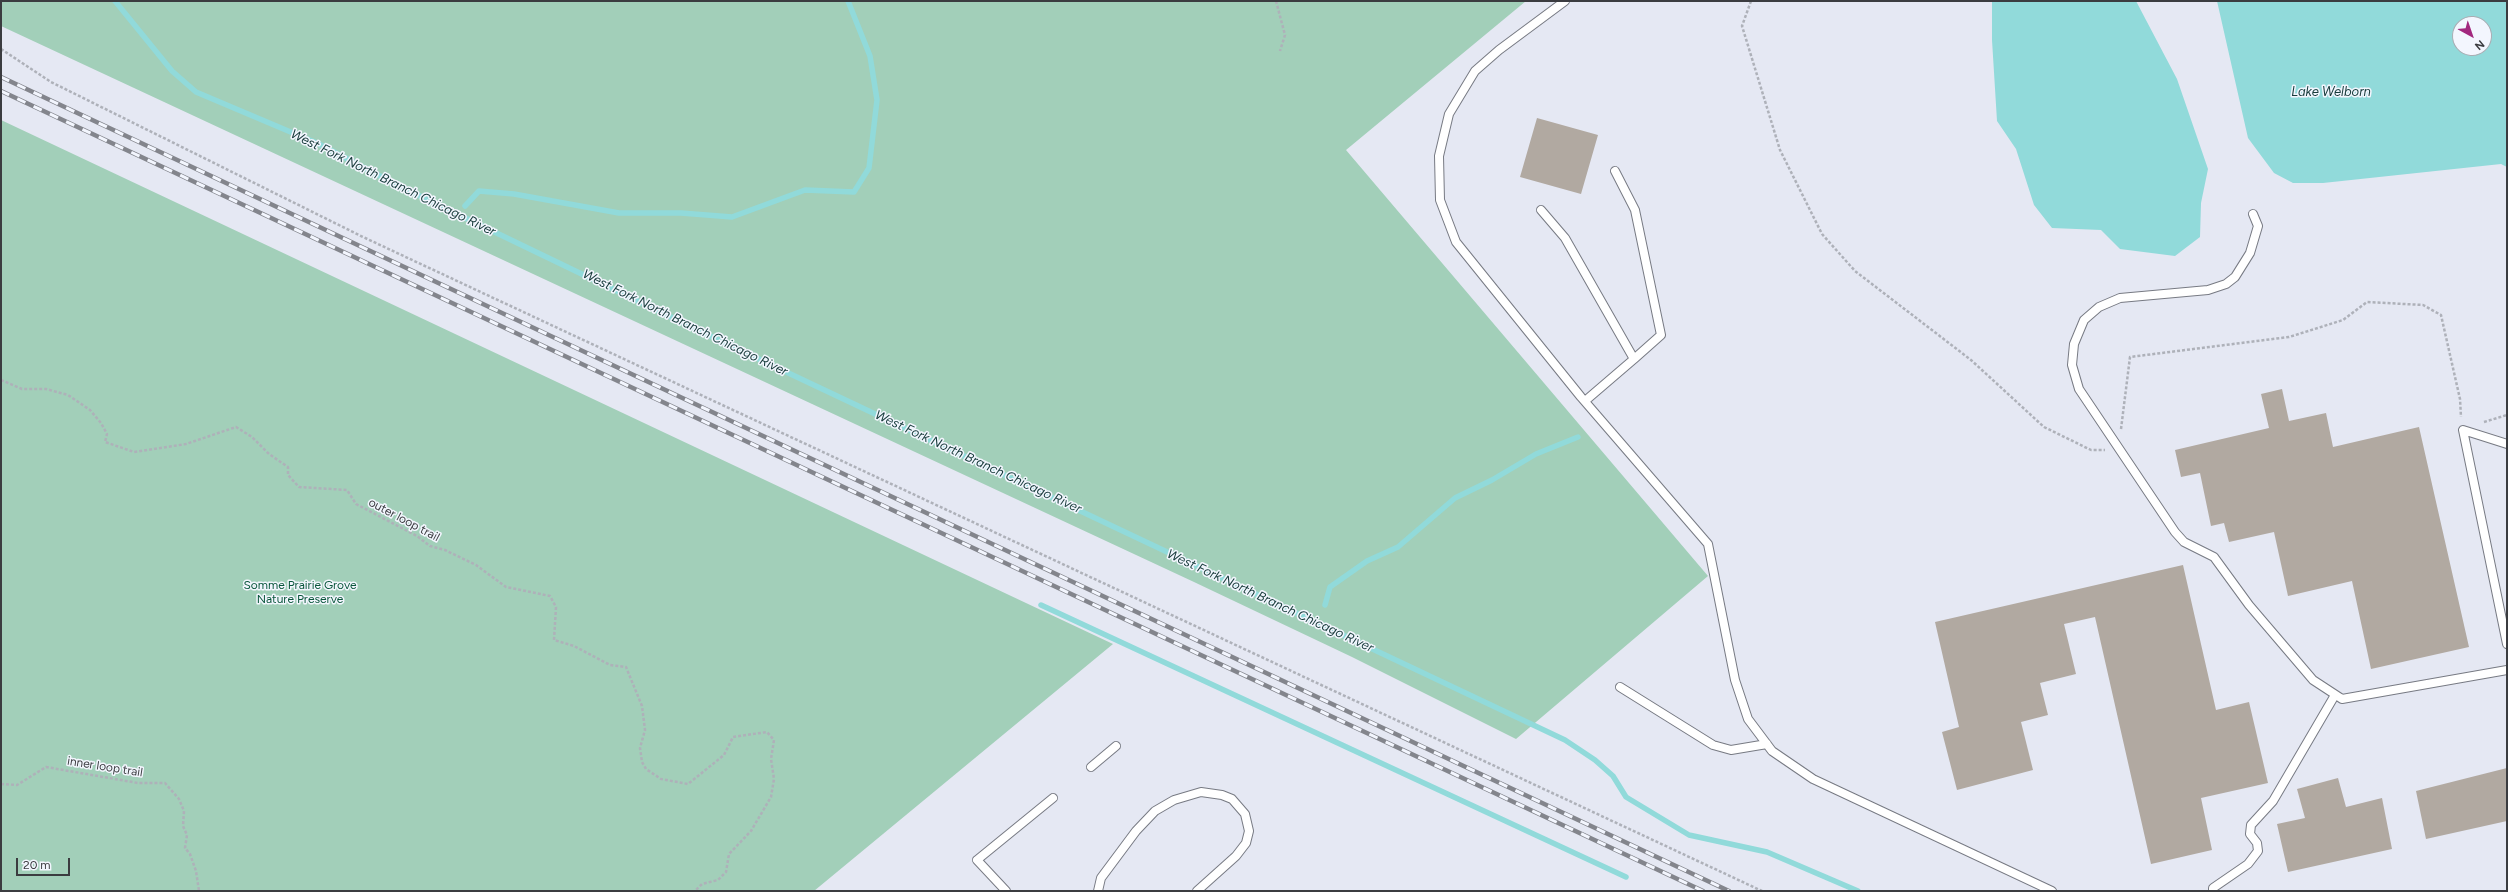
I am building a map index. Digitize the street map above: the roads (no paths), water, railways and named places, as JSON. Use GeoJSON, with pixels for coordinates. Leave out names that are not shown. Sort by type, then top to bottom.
{"type":"FeatureCollection","features":[{"type":"Feature","properties":{"kind":"lane"},"geometry":{"type":"LineString","coordinates":[[1565,1],[1499,50],[1475,71],[1449,114],[1439,156],[1440,200],[1456,242],[1585,401],[1708,544],[1735,680],[1748,719],[1772,751],[1813,779],[2052,891]]}},
{"type":"Feature","properties":{"kind":"lane"},"geometry":{"type":"LineString","coordinates":[[1585,401],[1661,335],[1635,210],[1615,171]]}},
{"type":"Feature","properties":{"kind":"lane"},"geometry":{"type":"LineString","coordinates":[[1541,210],[1565,238],[1634,359]]}},
{"type":"Feature","properties":{"kind":"lane"},"geometry":{"type":"LineString","coordinates":[[2253,214],[2258,226],[2250,253],[2235,277],[2226,284],[2208,290],[2120,298],[2099,307],[2084,320],[2074,344],[2072,366],[2079,389],[2175,532],[2184,542],[2214,557],[2249,606],[2313,680],[2334,695],[2342,700],[2507,670]]}},
{"type":"Feature","properties":{"kind":"lane"},"geometry":{"type":"LineString","coordinates":[[2507,444],[2462,430],[2507,642]]}},
{"type":"Feature","properties":{"kind":"lane"},"geometry":{"type":"LineString","coordinates":[[1620,687],[1713,745],[1731,750],[1767,744]]}},
{"type":"Feature","properties":{"kind":"lane"},"geometry":{"type":"LineString","coordinates":[[2213,891],[2213,888],[2248,864],[2258,851],[2257,843],[2250,834],[2251,825],[2274,801],[2334,695]]}},
{"type":"Feature","properties":{"kind":"lane"},"geometry":{"type":"LineString","coordinates":[[1091,767],[1116,746]]}},
{"type":"Feature","properties":{"kind":"lane"},"geometry":{"type":"LineString","coordinates":[[1098,891],[1101,878],[1136,831],[1155,811],[1174,800],[1201,792],[1222,795],[1232,799],[1244,814],[1249,831],[1246,843],[1236,856],[1197,891]]}},
{"type":"Feature","properties":{"kind":"lane"},"geometry":{"type":"LineString","coordinates":[[1006,891],[977,860],[1053,798]]}},
{"type":"Feature","properties":{"kind":"water"},"geometry":{"type":"Polygon","coordinates":[[[1992,1],[2136,1],[2177,79],[2208,169],[2201,203],[2200,237],[2175,256],[2120,249],[2101,230],[2052,228],[2034,205],[2016,149],[1997,121],[1992,40],[1992,1]]]}},
{"type":"Feature","properties":{"kind":"water","name":"Lake Welborn"},"geometry":{"type":"Polygon","coordinates":[[[2217,1],[2507,1],[2507,167],[2501,164],[2323,183],[2293,183],[2274,173],[2248,138],[2217,1]]]}},
{"type":"Feature","properties":{"kind":"waterway","name":"West Fork North Branch Chicago River"},"geometry":{"type":"LineString","coordinates":[[115,1],[172,71],[196,92],[319,144],[397,185],[727,344],[1565,740],[1595,760],[1613,776],[1626,797],[1689,835],[1767,852],[1858,891]]}},
{"type":"Feature","properties":{"kind":"waterway"},"geometry":{"type":"LineString","coordinates":[[465,206],[479,191],[514,194],[619,213],[681,213],[732,217],[805,190],[854,192],[869,168],[877,100],[870,56],[848,1]]}},
{"type":"Feature","properties":{"kind":"waterway"},"geometry":{"type":"LineString","coordinates":[[1325,605],[1330,587],[1367,561],[1398,547],[1455,498],[1492,480],[1536,454],[1578,437]]}},
{"type":"Feature","properties":{"kind":"waterway"},"geometry":{"type":"LineString","coordinates":[[1041,605],[1626,877]]}},
{"type":"Feature","properties":{"kind":"railway"},"geometry":{"type":"LineString","coordinates":[[1,77],[1729,891]]}},
{"type":"Feature","properties":{"kind":"railway"},"geometry":{"type":"LineString","coordinates":[[1,91],[1703,891]]}},
{"type":"Feature","properties":{"kind":"park label","name":"Somme Prairie Grove Nature Preserve"},"geometry":{"type":"Point","coordinates":[300,592]}}]}
